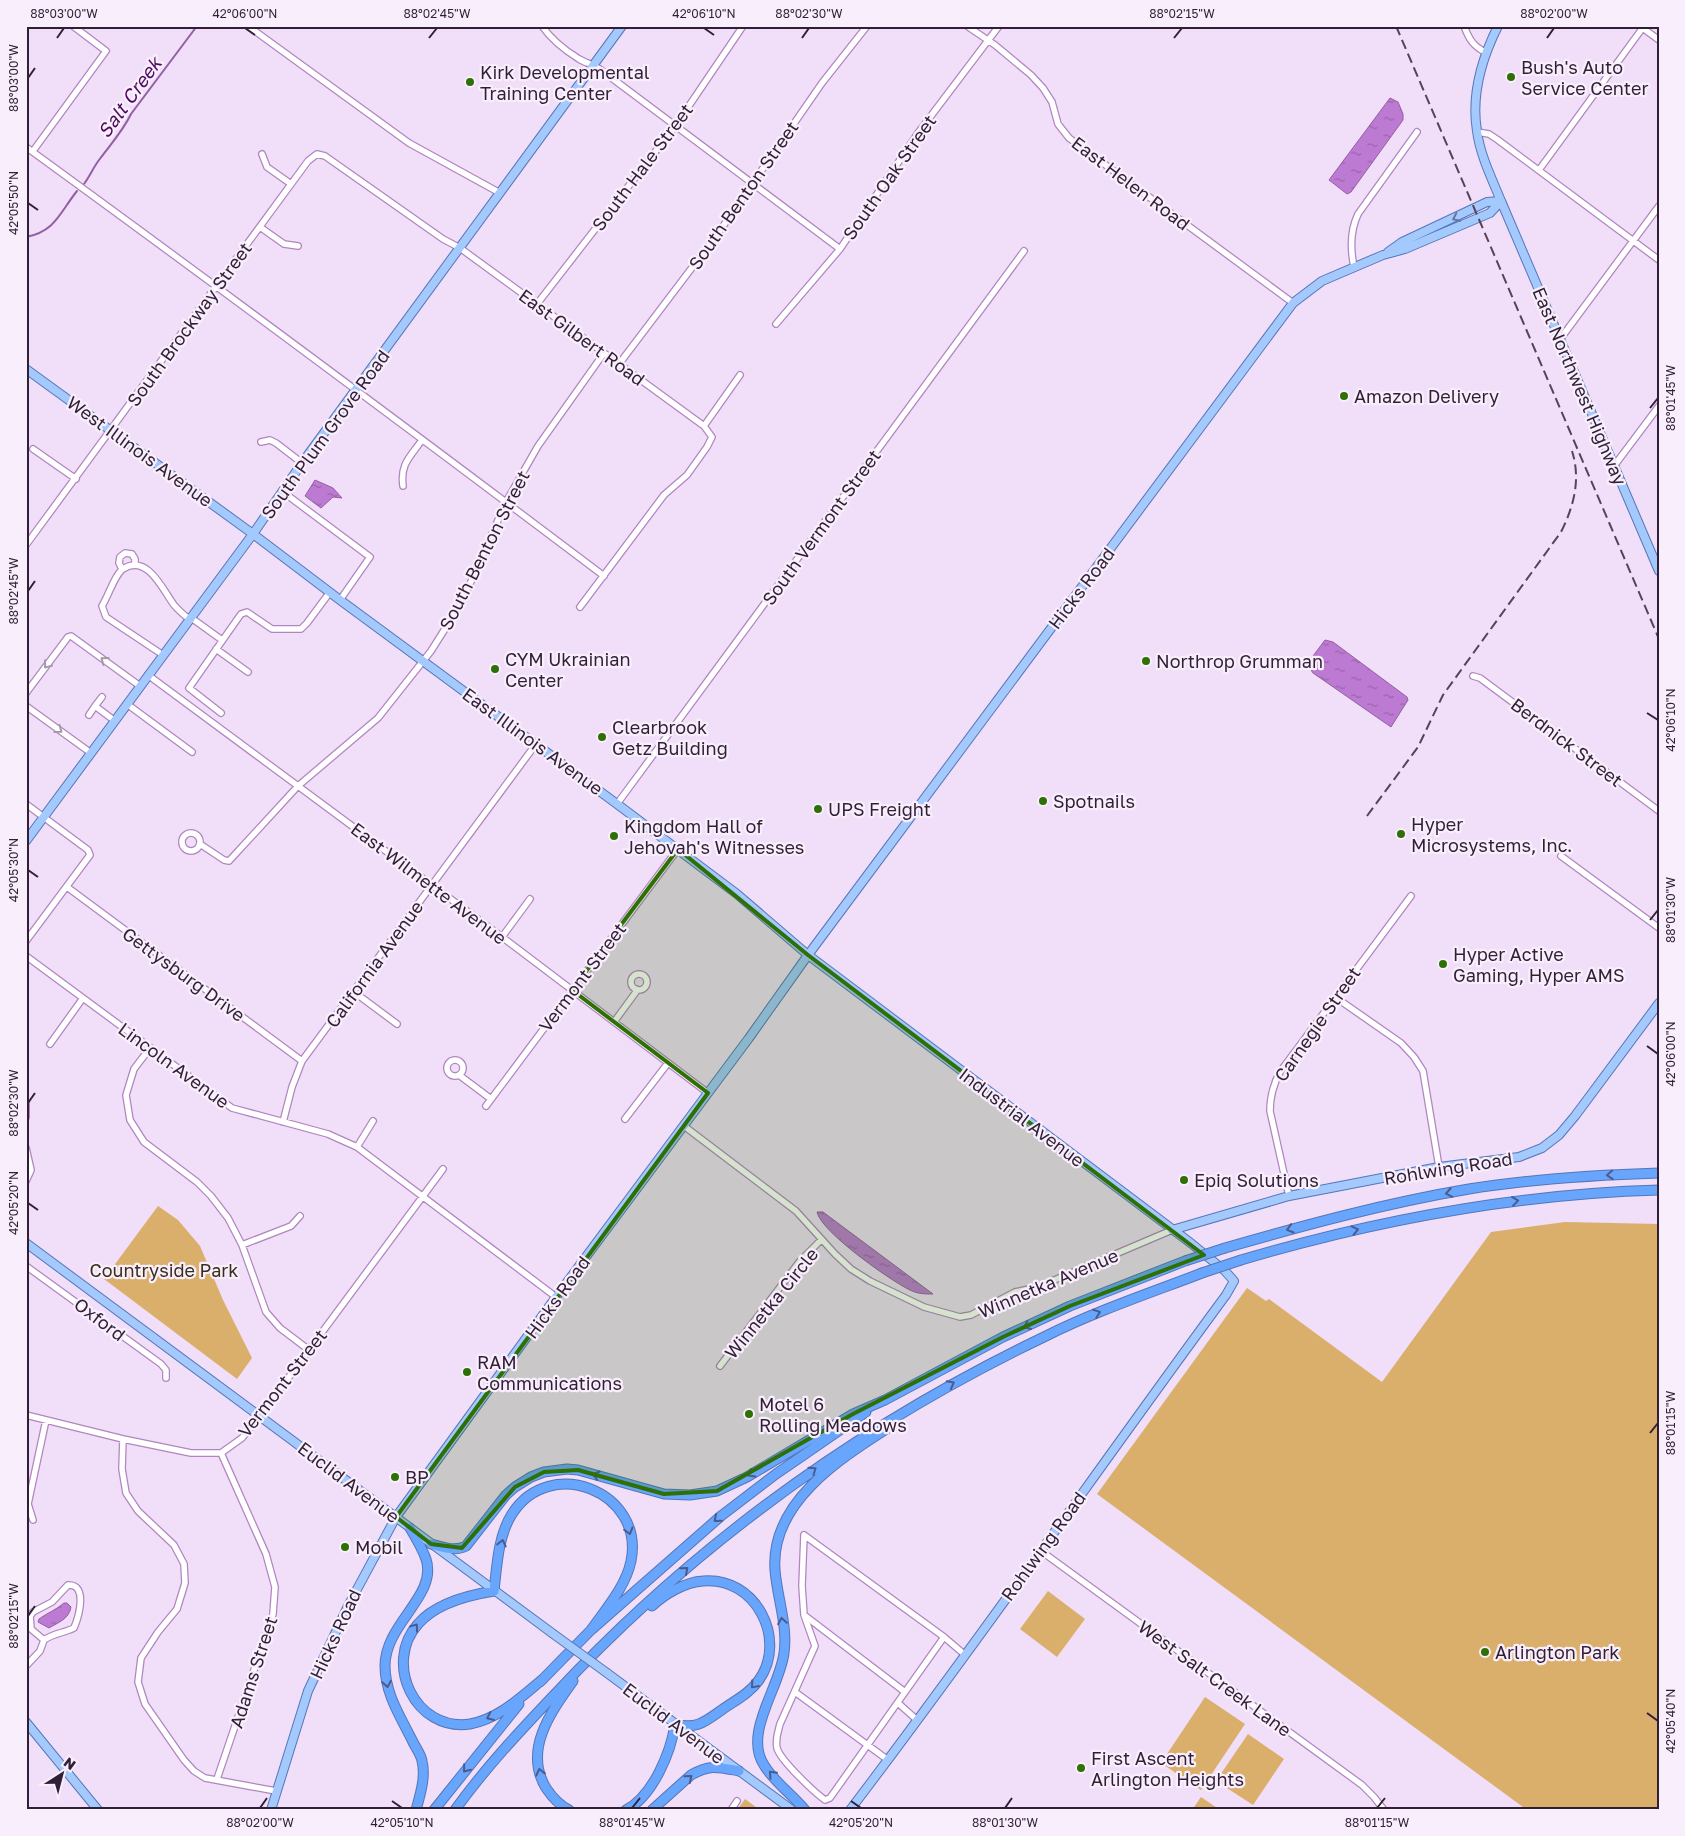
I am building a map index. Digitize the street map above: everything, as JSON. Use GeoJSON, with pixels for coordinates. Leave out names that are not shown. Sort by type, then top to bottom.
{"type":"FeatureCollection","features":[{"type":"Feature","properties":{"kind":"highway"},"geometry":{"type":"LineString","coordinates":[[431,1544],[453,1549],[466,1546],[511,1491],[531,1477],[544,1472],[567,1469],[578,1470],[664,1494],[690,1495],[717,1491],[747,1477],[852,1414],[885,1400],[1003,1337],[1070,1306],[1225,1248],[1344,1215],[1463,1190],[1553,1180],[1659,1173]]}},
{"type":"Feature","properties":{"kind":"highway"},"geometry":{"type":"LineString","coordinates":[[455,1810],[532,1718],[593,1653],[731,1530],[819,1465],[927,1397],[1009,1354],[1077,1321],[1202,1273],[1296,1244],[1470,1207],[1604,1192],[1659,1190]]}},
{"type":"Feature","properties":{"kind":"highway"},"geometry":{"type":"LineString","coordinates":[[805,1810],[765,1767],[758,1754],[758,1733],[781,1668],[785,1650],[775,1564],[780,1535],[786,1520],[799,1500],[819,1476],[908,1415],[927,1397]]}},
{"type":"Feature","properties":{"kind":"highway"},"geometry":{"type":"LineString","coordinates":[[434,1810],[516,1708],[591,1630],[721,1516],[792,1463],[885,1400]]}},
{"type":"Feature","properties":{"kind":"highway"},"geometry":{"type":"LineString","coordinates":[[543,1678],[508,1708],[482,1721],[469,1724],[448,1723],[438,1719],[421,1706],[407,1687],[403,1671],[403,1656],[408,1638],[418,1623],[432,1611],[480,1593],[494,1591],[505,1527],[523,1500],[539,1490],[556,1485],[571,1484],[591,1488],[608,1499],[622,1513],[630,1533],[632,1547],[631,1562],[627,1573],[612,1601],[591,1630]]}},
{"type":"Feature","properties":{"kind":"highway"},"geometry":{"type":"LineString","coordinates":[[410,1528],[426,1560],[428,1576],[422,1592],[401,1622],[390,1642],[385,1664],[387,1687],[423,1761],[422,1786],[416,1810]]}},
{"type":"Feature","properties":{"kind":"highway"},"geometry":{"type":"LineString","coordinates":[[609,1637],[677,1589],[711,1580],[731,1586],[746,1594],[759,1608],[768,1625],[770,1644],[766,1666],[759,1680],[745,1694],[702,1724],[693,1727],[675,1724],[670,1747],[650,1788],[644,1797],[626,1810]]}},
{"type":"Feature","properties":{"kind":"highway"},"geometry":{"type":"LineString","coordinates":[[569,1810],[563,1807],[550,1794],[542,1780],[538,1760],[540,1740],[552,1710],[593,1653]]}},
{"type":"Feature","properties":{"kind":"highway"},"geometry":{"type":"LineString","coordinates":[[652,1810],[698,1770],[716,1766],[739,1771]]}},
{"type":"Feature","properties":{"kind":"main road","name":"South Plum Grove Road"},"geometry":{"type":"LineString","coordinates":[[26,841],[253,534],[302,463],[622,26]]}},
{"type":"Feature","properties":{"kind":"main road","name":"East Northwest Highway"},"geometry":{"type":"LineString","coordinates":[[1498,26],[1485,52],[1476,99],[1477,132],[1488,170],[1659,572]]}},
{"type":"Feature","properties":{"kind":"main road","name":"Hicks Road"},"geometry":{"type":"LineString","coordinates":[[271,1810],[308,1691],[326,1650],[371,1560],[396,1517],[808,955],[1293,303],[1322,281],[1382,255],[1402,242],[1487,202],[1501,201]]}},
{"type":"Feature","properties":{"kind":"main road","name":"West Illinois Avenue"},"geometry":{"type":"LineString","coordinates":[[26,369],[253,534]]}},
{"type":"Feature","properties":{"kind":"main road","name":"East Illinois Avenue"},"geometry":{"type":"LineString","coordinates":[[253,534],[678,849],[737,894],[808,955]]}},
{"type":"Feature","properties":{"kind":"main road","name":"Industrial Avenue"},"geometry":{"type":"LineString","coordinates":[[808,955],[1172,1230],[1225,1271],[1234,1281]]}},
{"type":"Feature","properties":{"kind":"main road","name":"Rohlwing Road"},"geometry":{"type":"LineString","coordinates":[[1172,1230],[1289,1196],[1438,1167],[1519,1157],[1542,1148],[1559,1136],[1576,1116],[1659,1003]]}},
{"type":"Feature","properties":{"kind":"main road","name":"Euclid Avenue"},"geometry":{"type":"LineString","coordinates":[[26,1243],[792,1810]]}},
{"type":"Feature","properties":{"kind":"main road","name":"Rohlwing Road"},"geometry":{"type":"LineString","coordinates":[[850,1810],[1041,1551],[1226,1295],[1234,1281]]}},
{"type":"Feature","properties":{"kind":"main road"},"geometry":{"type":"LineString","coordinates":[[26,1722],[98,1810]]}},
{"type":"Feature","properties":{"kind":"street"},"geometry":{"type":"LineString","coordinates":[[32,152],[106,51],[73,26]]}},
{"type":"Feature","properties":{"kind":"street"},"geometry":{"type":"LineString","coordinates":[[248,26],[409,143],[500,193]]}},
{"type":"Feature","properties":{"kind":"street"},"geometry":{"type":"LineString","coordinates":[[542,26],[548,35],[580,60],[594,64],[840,248]]}},
{"type":"Feature","properties":{"kind":"street","name":"South Hale Street"},"geometry":{"type":"LineString","coordinates":[[537,304],[676,125],[743,26]]}},
{"type":"Feature","properties":{"kind":"street","name":"South Benton Street"},"geometry":{"type":"LineString","coordinates":[[619,364],[754,184],[822,83],[867,26]]}},
{"type":"Feature","properties":{"kind":"street","name":"East Helen Road"},"geometry":{"type":"LineString","coordinates":[[967,26],[988,40],[1031,75],[1043,88],[1052,102],[1058,124],[1068,138],[1293,303]]}},
{"type":"Feature","properties":{"kind":"street","name":"South Oak Street"},"geometry":{"type":"LineString","coordinates":[[776,324],[840,248],[918,133],[999,26]]}},
{"type":"Feature","properties":{"kind":"street"},"geometry":{"type":"LineString","coordinates":[[1464,26],[1472,43],[1485,52]]}},
{"type":"Feature","properties":{"kind":"street"},"geometry":{"type":"LineString","coordinates":[[1539,170],[1642,27],[1659,40]]}},
{"type":"Feature","properties":{"kind":"street"},"geometry":{"type":"LineString","coordinates":[[1354,267],[1351,242],[1352,228],[1358,214],[1417,132]]}},
{"type":"Feature","properties":{"kind":"street"},"geometry":{"type":"LineString","coordinates":[[1477,132],[1489,134],[1659,260]]}},
{"type":"Feature","properties":{"kind":"street"},"geometry":{"type":"LineString","coordinates":[[26,147],[217,285],[355,391],[604,576]]}},
{"type":"Feature","properties":{"kind":"street"},"geometry":{"type":"LineString","coordinates":[[262,154],[267,167],[291,184]]}},
{"type":"Feature","properties":{"kind":"street","name":"East Gilbert Road"},"geometry":{"type":"LineString","coordinates":[[317,154],[325,156],[443,239],[460,248],[704,426]]}},
{"type":"Feature","properties":{"kind":"street","name":"South Brockway Street"},"geometry":{"type":"LineString","coordinates":[[26,545],[308,161],[317,154]]}},
{"type":"Feature","properties":{"kind":"street"},"geometry":{"type":"LineString","coordinates":[[1560,338],[1659,206]]}},
{"type":"Feature","properties":{"kind":"street"},"geometry":{"type":"LineString","coordinates":[[260,227],[284,244],[298,246]]}},
{"type":"Feature","properties":{"kind":"street","name":"South Vermont Street"},"geometry":{"type":"LineString","coordinates":[[618,804],[1024,251]]}},
{"type":"Feature","properties":{"kind":"street","name":"South Benton Street"},"geometry":{"type":"LineString","coordinates":[[200,844],[224,860],[229,861],[298,786],[378,718],[424,660],[462,602],[506,502],[538,446],[604,353]]}},
{"type":"Feature","properties":{"kind":"street"},"geometry":{"type":"LineString","coordinates":[[580,607],[664,495],[686,475],[707,448],[712,437],[704,426],[740,375]]}},
{"type":"Feature","properties":{"kind":"street"},"geometry":{"type":"LineString","coordinates":[[1614,466],[1659,406]]}},
{"type":"Feature","properties":{"kind":"street"},"geometry":{"type":"LineString","coordinates":[[261,442],[270,440],[276,443],[302,463]]}},
{"type":"Feature","properties":{"kind":"street"},"geometry":{"type":"LineString","coordinates":[[403,486],[403,468],[422,440]]}},
{"type":"Feature","properties":{"kind":"street"},"geometry":{"type":"LineString","coordinates":[[33,449],[76,479]]}},
{"type":"Feature","properties":{"kind":"street"},"geometry":{"type":"LineString","coordinates":[[283,492],[370,557],[340,600]]}},
{"type":"Feature","properties":{"kind":"street"},"geometry":{"type":"LineString","coordinates":[[122,569],[119,563],[120,557],[125,553],[132,554],[135,559],[134,564]]}},
{"type":"Feature","properties":{"kind":"street"},"geometry":{"type":"LineString","coordinates":[[163,655],[106,617],[103,612],[102,606],[122,569],[134,564],[144,567],[156,578],[175,606],[222,640]]}},
{"type":"Feature","properties":{"kind":"street"},"geometry":{"type":"LineString","coordinates":[[221,712],[189,688],[222,640],[244,613],[250,614],[272,630],[301,629],[308,623],[330,592]]}},
{"type":"Feature","properties":{"kind":"street"},"geometry":{"type":"LineString","coordinates":[[26,693],[68,637],[71,636],[140,686]]}},
{"type":"Feature","properties":{"kind":"street"},"geometry":{"type":"LineString","coordinates":[[216,649],[248,672]]}},
{"type":"Feature","properties":{"kind":"street","name":"East Wilmette Avenue"},"geometry":{"type":"LineString","coordinates":[[148,675],[502,937],[708,1093]]}},
{"type":"Feature","properties":{"kind":"street","name":"Berdnick Street"},"geometry":{"type":"LineString","coordinates":[[1473,676],[1480,678],[1659,811]]}},
{"type":"Feature","properties":{"kind":"street"},"geometry":{"type":"LineString","coordinates":[[89,715],[102,697]]}},
{"type":"Feature","properties":{"kind":"street"},"geometry":{"type":"LineString","coordinates":[[127,704],[192,752]]}},
{"type":"Feature","properties":{"kind":"street"},"geometry":{"type":"LineString","coordinates":[[26,706],[91,753]]}},
{"type":"Feature","properties":{"kind":"street"},"geometry":{"type":"LineString","coordinates":[[95,706],[115,721]]}},
{"type":"Feature","properties":{"kind":"street","name":"California Avenue"},"geometry":{"type":"LineString","coordinates":[[283,1122],[292,1087],[302,1061],[536,744]]}},
{"type":"Feature","properties":{"kind":"street"},"geometry":{"type":"LineString","coordinates":[[26,804],[88,850],[90,855],[26,942]]}},
{"type":"Feature","properties":{"kind":"street","name":"Vermont Street"},"geometry":{"type":"LineString","coordinates":[[486,1106],[678,849]]}},
{"type":"Feature","properties":{"kind":"street"},"geometry":{"type":"LineString","coordinates":[[1561,856],[1659,928]]}},
{"type":"Feature","properties":{"kind":"street","name":"Gettysburg Drive"},"geometry":{"type":"LineString","coordinates":[[67,887],[302,1061]]}},
{"type":"Feature","properties":{"kind":"street","name":"Carnegie Street"},"geometry":{"type":"LineString","coordinates":[[1289,1196],[1270,1111],[1270,1097],[1274,1084],[1280,1072],[1411,896]]}},
{"type":"Feature","properties":{"kind":"street"},"geometry":{"type":"LineString","coordinates":[[502,937],[530,899]]}},
{"type":"Feature","properties":{"kind":"street","name":"Lincoln Avenue"},"geometry":{"type":"LineString","coordinates":[[26,956],[232,1108],[328,1134],[357,1147],[556,1297]]}},
{"type":"Feature","properties":{"kind":"street"},"geometry":{"type":"LineString","coordinates":[[614,1022],[636,992],[636,989]]}},
{"type":"Feature","properties":{"kind":"street"},"geometry":{"type":"LineString","coordinates":[[354,992],[397,1024]]}},
{"type":"Feature","properties":{"kind":"street"},"geometry":{"type":"LineString","coordinates":[[1335,997],[1401,1043],[1414,1057],[1423,1071],[1438,1167]]}},
{"type":"Feature","properties":{"kind":"street"},"geometry":{"type":"LineString","coordinates":[[50,1044],[83,998]]}},
{"type":"Feature","properties":{"kind":"street"},"geometry":{"type":"LineString","coordinates":[[150,1048],[134,1069],[126,1095],[130,1120],[144,1142],[198,1182],[211,1196],[228,1218],[242,1245],[266,1312],[280,1328],[309,1350]]}},
{"type":"Feature","properties":{"kind":"street"},"geometry":{"type":"LineString","coordinates":[[625,1119],[668,1063]]}},
{"type":"Feature","properties":{"kind":"street"},"geometry":{"type":"LineString","coordinates":[[459,1075],[491,1099]]}},
{"type":"Feature","properties":{"kind":"street"},"geometry":{"type":"LineString","coordinates":[[26,1104],[26,1117]]}},
{"type":"Feature","properties":{"kind":"street"},"geometry":{"type":"LineString","coordinates":[[357,1147],[373,1121]]}},
{"type":"Feature","properties":{"kind":"street","name":"Winnetka Avenue"},"geometry":{"type":"LineString","coordinates":[[684,1126],[796,1211],[821,1240],[851,1268],[870,1281],[924,1307],[960,1316],[971,1315],[1015,1292],[1038,1287],[1172,1230]]}},
{"type":"Feature","properties":{"kind":"street"},"geometry":{"type":"LineString","coordinates":[[26,1148],[31,1170],[26,1181]]}},
{"type":"Feature","properties":{"kind":"street","name":"Vermont Street"},"geometry":{"type":"LineString","coordinates":[[221,1453],[242,1438],[260,1416],[443,1169]]}},
{"type":"Feature","properties":{"kind":"street"},"geometry":{"type":"LineString","coordinates":[[242,1245],[292,1226],[300,1216]]}},
{"type":"Feature","properties":{"kind":"street","name":"Winnetka Circle"},"geometry":{"type":"LineString","coordinates":[[720,1366],[800,1261],[821,1240]]}},
{"type":"Feature","properties":{"kind":"street","name":"Oxford"},"geometry":{"type":"LineString","coordinates":[[26,1266],[161,1364],[166,1370],[166,1378]]}},
{"type":"Feature","properties":{"kind":"street"},"geometry":{"type":"LineString","coordinates":[[26,1416],[123,1439],[191,1452],[221,1453]]}},
{"type":"Feature","properties":{"kind":"street"},"geometry":{"type":"LineString","coordinates":[[33,1520],[28,1504],[46,1420]]}},
{"type":"Feature","properties":{"kind":"street"},"geometry":{"type":"LineString","coordinates":[[123,1439],[122,1469],[126,1493],[138,1511],[174,1545],[184,1564],[185,1584],[177,1608],[141,1658],[138,1682],[145,1704],[184,1760],[194,1771],[205,1778],[276,1791]]}},
{"type":"Feature","properties":{"kind":"street","name":"Adams Street"},"geometry":{"type":"LineString","coordinates":[[217,1779],[273,1614],[275,1586],[266,1554],[221,1453]]}},
{"type":"Feature","properties":{"kind":"street"},"geometry":{"type":"LineString","coordinates":[[944,1637],[830,1798],[825,1800],[817,1795],[800,1778],[777,1749],[777,1735],[815,1646],[804,1615],[802,1586],[804,1535],[944,1637],[964,1654]]}},
{"type":"Feature","properties":{"kind":"street","name":"West Salt Creek Lane"},"geometry":{"type":"LineString","coordinates":[[1041,1551],[1362,1785],[1374,1796],[1384,1810]]}},
{"type":"Feature","properties":{"kind":"street"},"geometry":{"type":"LineString","coordinates":[[26,1666],[40,1651],[44,1640],[59,1632],[74,1628],[77,1621],[81,1593],[73,1585],[68,1585],[58,1597],[44,1608],[33,1612],[30,1616],[31,1629],[44,1640]]}},
{"type":"Feature","properties":{"kind":"street"},"geometry":{"type":"LineString","coordinates":[[804,1615],[904,1692]]}},
{"type":"Feature","properties":{"kind":"street"},"geometry":{"type":"LineString","coordinates":[[795,1692],[888,1760]]}},
{"type":"Feature","properties":{"kind":"street"},"geometry":{"type":"LineString","coordinates":[[898,1703],[917,1720]]}},
{"type":"Feature","properties":{"kind":"street"},"geometry":{"type":"LineString","coordinates":[[731,1810],[737,1801]]}},
{"type":"Feature","properties":{"kind":"highlighted area"},"geometry":{"type":"Polygon","coordinates":[[[678,849],[808,955],[1204,1255],[1070,1306],[1003,1337],[853,1414],[717,1491],[664,1494],[578,1470],[544,1472],[515,1487],[462,1548],[431,1544],[396,1517],[708,1093],[572,990],[678,849]]]}},
{"type":"Feature","properties":{"kind":"green space","name":"Countryside Park"},"geometry":{"type":"Polygon","coordinates":[[[158,1206],[178,1220],[200,1246],[223,1300],[252,1358],[237,1379],[104,1279],[158,1206]]]}},
{"type":"Feature","properties":{"kind":"green space","name":"Arlington Park"},"geometry":{"type":"Polygon","coordinates":[[[1565,1222],[1659,1224],[1659,1810],[1527,1810],[1097,1494],[1247,1288],[1266,1301],[1269,1299],[1382,1382],[1491,1232],[1565,1222]]]}},
{"type":"Feature","properties":{"kind":"green space"},"geometry":{"type":"Polygon","coordinates":[[[1048,1591],[1085,1619],[1057,1657],[1020,1629],[1048,1591]]]}},
{"type":"Feature","properties":{"kind":"green space"},"geometry":{"type":"Polygon","coordinates":[[[1205,1697],[1245,1724],[1201,1790],[1161,1763],[1205,1697]]]}},
{"type":"Feature","properties":{"kind":"green space"},"geometry":{"type":"Polygon","coordinates":[[[1248,1734],[1284,1759],[1253,1805],[1216,1781],[1248,1734]]]}},
{"type":"Feature","properties":{"kind":"green space"},"geometry":{"type":"Polygon","coordinates":[[[1201,1797],[1220,1810],[1192,1810],[1201,1797]]]}},
{"type":"Feature","properties":{"kind":"green space"},"geometry":{"type":"Polygon","coordinates":[[[745,1799],[760,1810],[737,1810],[745,1799]]]}},
{"type":"Feature","properties":{"kind":"water"},"geometry":{"type":"Polygon","coordinates":[[[1390,98],[1398,102],[1403,114],[1403,120],[1351,192],[1347,194],[1329,180],[1390,98]]]}},
{"type":"Feature","properties":{"kind":"water"},"geometry":{"type":"Polygon","coordinates":[[[315,480],[333,488],[342,498],[333,497],[321,508],[305,496],[315,480]]]}},
{"type":"Feature","properties":{"kind":"water"},"geometry":{"type":"Polygon","coordinates":[[[1325,640],[1333,642],[1407,697],[1408,700],[1391,727],[1313,673],[1307,664],[1325,640]]]}},
{"type":"Feature","properties":{"kind":"water"},"geometry":{"type":"Polygon","coordinates":[[[817,1212],[823,1212],[933,1294],[921,1294],[910,1290],[873,1267],[843,1243],[821,1221],[817,1212]]]}},
{"type":"Feature","properties":{"kind":"water"},"geometry":{"type":"Polygon","coordinates":[[[64,1603],[71,1607],[63,1620],[49,1628],[38,1622],[39,1619],[64,1603]]]}},
{"type":"Feature","properties":{"kind":"waterway","name":"Salt Creek"},"geometry":{"type":"LineString","coordinates":[[84,184],[131,114],[197,26]]}},
{"type":"Feature","properties":{"kind":"waterway","name":"Salt Creek"},"geometry":{"type":"LineString","coordinates":[[26,237],[36,234],[51,225],[77,191]]}},
{"type":"Feature","properties":{"kind":"railway"},"geometry":{"type":"LineString","coordinates":[[1396,26],[1659,639]]}},
{"type":"Feature","properties":{"kind":"railway"},"geometry":{"type":"LineString","coordinates":[[1367,816],[1418,747],[1443,695],[1561,532],[1575,492],[1576,472],[1572,451]]}},
{"type":"Feature","properties":{"kind":"place","name":"Bush's Auto Service Center"},"geometry":{"type":"Point","coordinates":[1511,77]}},
{"type":"Feature","properties":{"kind":"place","name":"Kirk Developmental Training Center"},"geometry":{"type":"Point","coordinates":[470,82]}},
{"type":"Feature","properties":{"kind":"place","name":"Amazon Delivery"},"geometry":{"type":"Point","coordinates":[1344,396]}},
{"type":"Feature","properties":{"kind":"place","name":"Northrop Grumman"},"geometry":{"type":"Point","coordinates":[1146,661]}},
{"type":"Feature","properties":{"kind":"place","name":"CYM Ukrainian Center"},"geometry":{"type":"Point","coordinates":[495,669]}},
{"type":"Feature","properties":{"kind":"place","name":"Clearbrook Getz Building"},"geometry":{"type":"Point","coordinates":[602,737]}},
{"type":"Feature","properties":{"kind":"place","name":"Spotnails"},"geometry":{"type":"Point","coordinates":[1043,801]}},
{"type":"Feature","properties":{"kind":"place","name":"UPS Freight"},"geometry":{"type":"Point","coordinates":[818,809]}},
{"type":"Feature","properties":{"kind":"place","name":"Hyper Microsystems, Inc."},"geometry":{"type":"Point","coordinates":[1401,834]}},
{"type":"Feature","properties":{"kind":"place","name":"Kingdom Hall of Jehovah's Witnesses"},"geometry":{"type":"Point","coordinates":[614,836]}},
{"type":"Feature","properties":{"kind":"place","name":"Hyper Active Gaming, Hyper AMS"},"geometry":{"type":"Point","coordinates":[1443,964]}},
{"type":"Feature","properties":{"kind":"place","name":"Epiq Solutions"},"geometry":{"type":"Point","coordinates":[1184,1180]}},
{"type":"Feature","properties":{"kind":"place","name":"RAM Communications"},"geometry":{"type":"Point","coordinates":[467,1372]}},
{"type":"Feature","properties":{"kind":"place","name":"Motel 6 Rolling Meadows"},"geometry":{"type":"Point","coordinates":[749,1414]}},
{"type":"Feature","properties":{"kind":"place","name":"BP"},"geometry":{"type":"Point","coordinates":[395,1477]}},
{"type":"Feature","properties":{"kind":"place","name":"Mobil"},"geometry":{"type":"Point","coordinates":[345,1547]}},
{"type":"Feature","properties":{"kind":"place","name":"Arlington Park"},"geometry":{"type":"Point","coordinates":[1485,1652]}},
{"type":"Feature","properties":{"kind":"place","name":"First Ascent Arlington Heights"},"geometry":{"type":"Point","coordinates":[1081,1768]}}]}
